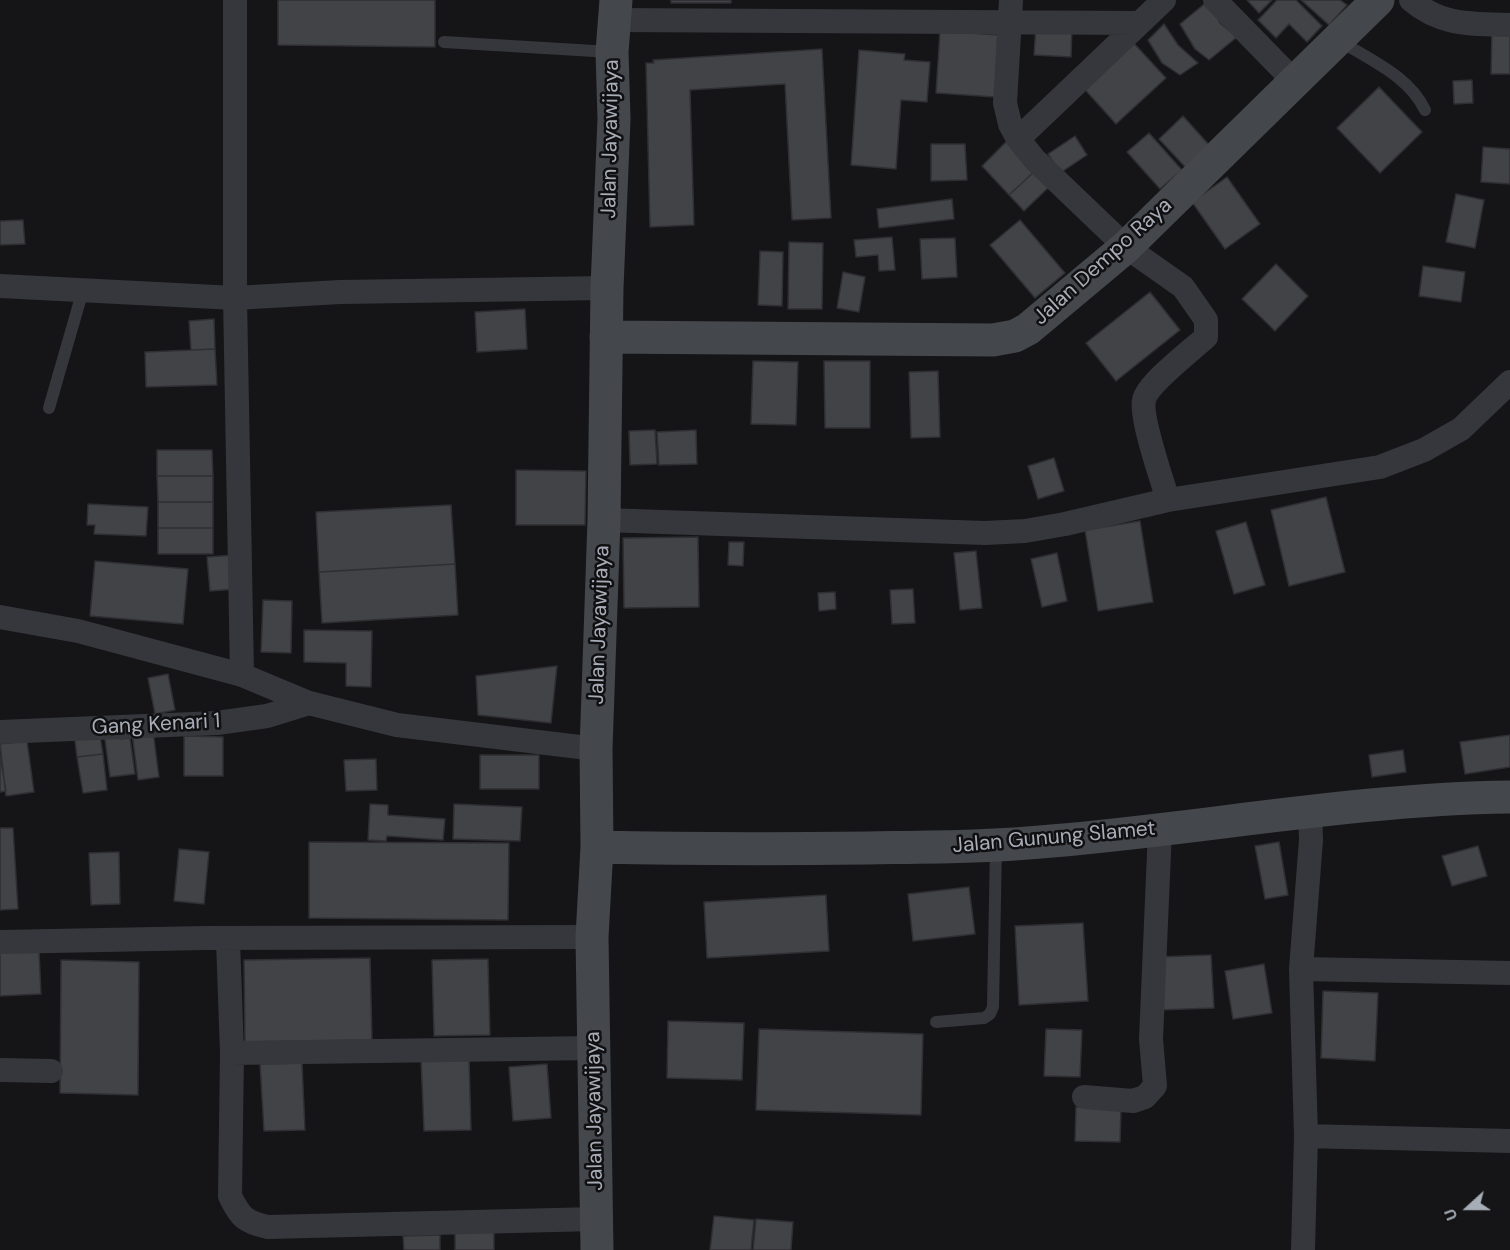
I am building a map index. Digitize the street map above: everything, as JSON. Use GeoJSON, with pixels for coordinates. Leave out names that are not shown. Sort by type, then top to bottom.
{"type":"FeatureCollection","features":[{"type":"Feature","properties":{"kind":"street"},"geometry":{"type":"LineString","coordinates":[[235,0],[235,298],[242,675]]}},
{"type":"Feature","properties":{"kind":"street"},"geometry":{"type":"LineString","coordinates":[[1215,0],[1295,82]]}},
{"type":"Feature","properties":{"kind":"street","name":"Jalan Dempo Raya"},"geometry":{"type":"LineString","coordinates":[[606,337],[993,340],[1016,336],[1028,329],[1126,247],[1339,41],[1378,0]]}},
{"type":"Feature","properties":{"kind":"street"},"geometry":{"type":"LineString","coordinates":[[1411,0],[1423,10],[1437,17],[1470,24],[1510,26]]}},
{"type":"Feature","properties":{"kind":"street"},"geometry":{"type":"LineString","coordinates":[[616,10],[1011,11],[1153,8]]}},
{"type":"Feature","properties":{"kind":"street"},"geometry":{"type":"LineString","coordinates":[[1018,139],[1153,8]]}},
{"type":"Feature","properties":{"kind":"street","name":"Jalan Jayawijaya"},"geometry":{"type":"LineString","coordinates":[[596,1234],[592,937],[597,847],[596,749],[604,520],[607,288],[614,119],[612,52],[616,10]]}},
{"type":"Feature","properties":{"kind":"street"},"geometry":{"type":"LineString","coordinates":[[1011,11],[1005,103],[1010,124],[1018,139],[1035,160],[1126,247],[1183,287],[1206,320],[1206,337],[1153,384],[1144,400],[1146,425],[1168,500]]}},
{"type":"Feature","properties":{"kind":"street"},"geometry":{"type":"LineString","coordinates":[[0,286],[235,298],[340,292],[607,288]]}},
{"type":"Feature","properties":{"kind":"street"},"geometry":{"type":"LineString","coordinates":[[604,520],[985,533],[1025,531],[1168,500],[1380,467],[1424,450],[1461,429],[1508,389]]}},
{"type":"Feature","properties":{"kind":"street"},"geometry":{"type":"LineString","coordinates":[[0,617],[78,631],[242,675],[309,703],[397,725],[596,749]]}},
{"type":"Feature","properties":{"kind":"street","name":"Gang Kenari 1"},"geometry":{"type":"LineString","coordinates":[[0,732],[217,723],[267,716],[309,703]]}},
{"type":"Feature","properties":{"kind":"street","name":"Jalan Gunung Slamet"},"geometry":{"type":"LineString","coordinates":[[597,847],[729,850],[948,847],[1051,842],[1310,810],[1510,797]]}},
{"type":"Feature","properties":{"kind":"street"},"geometry":{"type":"LineString","coordinates":[[1303,1250],[1306,1136],[1301,969],[1311,840],[1310,810]]}},
{"type":"Feature","properties":{"kind":"street"},"geometry":{"type":"LineString","coordinates":[[1084,1097],[1133,1101],[1145,1097],[1155,1086],[1151,1039],[1160,830]]}},
{"type":"Feature","properties":{"kind":"street"},"geometry":{"type":"LineString","coordinates":[[0,942],[206,938],[228,940],[592,937]]}},
{"type":"Feature","properties":{"kind":"street"},"geometry":{"type":"LineString","coordinates":[[228,940],[232,1053],[230,1196],[238,1213],[250,1223],[268,1227],[596,1234]]}},
{"type":"Feature","properties":{"kind":"street"},"geometry":{"type":"LineString","coordinates":[[1301,969],[1510,974]]}},
{"type":"Feature","properties":{"kind":"street"},"geometry":{"type":"LineString","coordinates":[[232,1053],[594,1048]]}},
{"type":"Feature","properties":{"kind":"street"},"geometry":{"type":"LineString","coordinates":[[0,1070],[51,1071]]}},
{"type":"Feature","properties":{"kind":"street"},"geometry":{"type":"LineString","coordinates":[[1306,1136],[1510,1141]]}},
{"type":"Feature","properties":{"kind":"lane"},"geometry":{"type":"LineString","coordinates":[[1339,41],[1390,72],[1419,98],[1425,110]]}},
{"type":"Feature","properties":{"kind":"lane"},"geometry":{"type":"LineString","coordinates":[[444,42],[612,52]]}},
{"type":"Feature","properties":{"kind":"lane"},"geometry":{"type":"LineString","coordinates":[[50,408],[83,290]]}},
{"type":"Feature","properties":{"kind":"lane"},"geometry":{"type":"LineString","coordinates":[[936,1022],[984,1018],[990,1014],[993,1007],[996,844]]}},
{"type":"Feature","properties":{"kind":"building"},"geometry":{"type":"Polygon","coordinates":[[[278,0],[435,0],[435,47],[278,45],[278,0]]]}},
{"type":"Feature","properties":{"kind":"building"},"geometry":{"type":"Polygon","coordinates":[[[671,0],[731,0],[731,3],[671,3],[671,0]]]}},
{"type":"Feature","properties":{"kind":"building"},"geometry":{"type":"Polygon","coordinates":[[[1247,0],[1272,0],[1259,13],[1247,0]]]}},
{"type":"Feature","properties":{"kind":"building"},"geometry":{"type":"Polygon","coordinates":[[[1277,0],[1296,0],[1322,26],[1307,42],[1289,24],[1276,38],[1258,20],[1277,0]]]}},
{"type":"Feature","properties":{"kind":"building"},"geometry":{"type":"Polygon","coordinates":[[[1301,0],[1340,0],[1347,5],[1329,25],[1301,0]]]}},
{"type":"Feature","properties":{"kind":"building"},"geometry":{"type":"Polygon","coordinates":[[[1208,1],[1220,23],[1237,37],[1209,60],[1195,49],[1180,24],[1208,1]]]}},
{"type":"Feature","properties":{"kind":"building"},"geometry":{"type":"Polygon","coordinates":[[[1164,24],[1178,45],[1198,63],[1180,75],[1162,63],[1148,40],[1164,24]]]}},
{"type":"Feature","properties":{"kind":"building"},"geometry":{"type":"Polygon","coordinates":[[[1036,25],[1072,27],[1071,57],[1034,55],[1036,25]]]}},
{"type":"Feature","properties":{"kind":"building"},"geometry":{"type":"Polygon","coordinates":[[[1492,29],[1510,30],[1510,74],[1491,74],[1492,29]]]}},
{"type":"Feature","properties":{"kind":"building"},"geometry":{"type":"Polygon","coordinates":[[[940,31],[999,35],[995,97],[936,93],[940,31]]]}},
{"type":"Feature","properties":{"kind":"building"},"geometry":{"type":"Polygon","coordinates":[[[1129,38],[1166,78],[1116,124],[1079,83],[1129,38]]]}},
{"type":"Feature","properties":{"kind":"building"},"geometry":{"type":"Polygon","coordinates":[[[822,49],[831,218],[792,220],[785,84],[690,90],[694,225],[650,227],[646,63],[654,63],[653,60],[822,49]]]}},
{"type":"Feature","properties":{"kind":"building"},"geometry":{"type":"Polygon","coordinates":[[[859,50],[905,54],[904,60],[930,62],[927,102],[901,100],[896,169],[851,165],[859,50]]]}},
{"type":"Feature","properties":{"kind":"building"},"geometry":{"type":"Polygon","coordinates":[[[1472,80],[1473,103],[1454,104],[1453,81],[1472,80]]]}},
{"type":"Feature","properties":{"kind":"building"},"geometry":{"type":"Polygon","coordinates":[[[1379,87],[1422,132],[1380,173],[1337,128],[1379,87]]]}},
{"type":"Feature","properties":{"kind":"building"},"geometry":{"type":"Polygon","coordinates":[[[1183,116],[1210,146],[1186,168],[1159,139],[1183,116]]]}},
{"type":"Feature","properties":{"kind":"building"},"geometry":{"type":"Polygon","coordinates":[[[1149,133],[1182,170],[1160,189],[1127,152],[1149,133]]]}},
{"type":"Feature","properties":{"kind":"building"},"geometry":{"type":"Polygon","coordinates":[[[1075,136],[1087,155],[1060,173],[1048,154],[1075,136]]]}},
{"type":"Feature","properties":{"kind":"building"},"geometry":{"type":"Polygon","coordinates":[[[1007,141],[1035,171],[1009,195],[982,166],[1007,141]]]}},
{"type":"Feature","properties":{"kind":"building"},"geometry":{"type":"Polygon","coordinates":[[[931,144],[965,144],[967,180],[931,181],[931,144]]]}},
{"type":"Feature","properties":{"kind":"building"},"geometry":{"type":"Polygon","coordinates":[[[1483,147],[1510,149],[1510,184],[1481,182],[1483,147]]]}},
{"type":"Feature","properties":{"kind":"building"},"geometry":{"type":"Polygon","coordinates":[[[1035,171],[1050,186],[1024,211],[1009,195],[1035,171]]]}},
{"type":"Feature","properties":{"kind":"building"},"geometry":{"type":"Polygon","coordinates":[[[1227,177],[1260,224],[1225,249],[1192,202],[1227,177]]]}},
{"type":"Feature","properties":{"kind":"building"},"geometry":{"type":"Polygon","coordinates":[[[1456,194],[1484,200],[1475,248],[1446,242],[1456,194]]]}},
{"type":"Feature","properties":{"kind":"building"},"geometry":{"type":"Polygon","coordinates":[[[952,199],[954,219],[879,228],[877,209],[952,199]]]}},
{"type":"Feature","properties":{"kind":"building"},"geometry":{"type":"Polygon","coordinates":[[[23,220],[25,244],[0,245],[0,221],[23,220]]]}},
{"type":"Feature","properties":{"kind":"building"},"geometry":{"type":"Polygon","coordinates":[[[1020,220],[1065,273],[1035,298],[990,245],[1020,220]]]}},
{"type":"Feature","properties":{"kind":"building"},"geometry":{"type":"Polygon","coordinates":[[[892,237],[895,270],[879,271],[878,255],[856,257],[854,240],[892,237]]]}},
{"type":"Feature","properties":{"kind":"building"},"geometry":{"type":"Polygon","coordinates":[[[955,238],[957,277],[922,279],[920,239],[955,238]]]}},
{"type":"Feature","properties":{"kind":"building"},"geometry":{"type":"Polygon","coordinates":[[[789,242],[823,243],[822,309],[788,309],[789,242]]]}},
{"type":"Feature","properties":{"kind":"building"},"geometry":{"type":"Polygon","coordinates":[[[760,251],[783,252],[782,306],[758,305],[760,251]]]}},
{"type":"Feature","properties":{"kind":"building"},"geometry":{"type":"Polygon","coordinates":[[[1276,264],[1308,296],[1275,331],[1242,299],[1276,264]]]}},
{"type":"Feature","properties":{"kind":"building"},"geometry":{"type":"Polygon","coordinates":[[[1423,266],[1465,272],[1461,302],[1419,296],[1423,266]]]}},
{"type":"Feature","properties":{"kind":"building"},"geometry":{"type":"Polygon","coordinates":[[[843,272],[865,277],[859,312],[837,308],[843,272]]]}},
{"type":"Feature","properties":{"kind":"building"},"geometry":{"type":"Polygon","coordinates":[[[1150,292],[1180,330],[1116,381],[1086,343],[1150,292]]]}},
{"type":"Feature","properties":{"kind":"building"},"geometry":{"type":"Polygon","coordinates":[[[525,309],[527,349],[477,352],[475,312],[525,309]]]}},
{"type":"Feature","properties":{"kind":"building"},"geometry":{"type":"Polygon","coordinates":[[[214,319],[215,349],[191,350],[189,321],[214,319]]]}},
{"type":"Feature","properties":{"kind":"building"},"geometry":{"type":"Polygon","coordinates":[[[215,349],[217,385],[146,387],[145,352],[215,349]]]}},
{"type":"Feature","properties":{"kind":"building"},"geometry":{"type":"Polygon","coordinates":[[[753,361],[798,362],[796,425],[751,424],[753,361]]]}},
{"type":"Feature","properties":{"kind":"building"},"geometry":{"type":"Polygon","coordinates":[[[824,361],[870,361],[870,428],[825,428],[824,361]]]}},
{"type":"Feature","properties":{"kind":"building"},"geometry":{"type":"Polygon","coordinates":[[[938,371],[940,437],[911,438],[909,372],[938,371]]]}},
{"type":"Feature","properties":{"kind":"building"},"geometry":{"type":"Polygon","coordinates":[[[655,430],[657,464],[630,465],[629,431],[655,430]]]}},
{"type":"Feature","properties":{"kind":"building"},"geometry":{"type":"Polygon","coordinates":[[[696,430],[697,464],[659,465],[657,432],[696,430]]]}},
{"type":"Feature","properties":{"kind":"building"},"geometry":{"type":"Polygon","coordinates":[[[157,450],[212,450],[213,476],[157,476],[157,450]]]}},
{"type":"Feature","properties":{"kind":"building"},"geometry":{"type":"Polygon","coordinates":[[[1054,458],[1064,491],[1038,499],[1028,466],[1054,458]]]}},
{"type":"Feature","properties":{"kind":"building"},"geometry":{"type":"Polygon","coordinates":[[[516,470],[586,471],[585,525],[516,525],[516,470]]]}},
{"type":"Feature","properties":{"kind":"building"},"geometry":{"type":"Polygon","coordinates":[[[157,476],[213,476],[213,502],[158,502],[157,476]]]}},
{"type":"Feature","properties":{"kind":"building"},"geometry":{"type":"Polygon","coordinates":[[[1326,497],[1345,572],[1289,586],[1271,510],[1326,497]]]}},
{"type":"Feature","properties":{"kind":"building"},"geometry":{"type":"Polygon","coordinates":[[[158,502],[213,502],[213,528],[158,528],[158,502]]]}},
{"type":"Feature","properties":{"kind":"building"},"geometry":{"type":"Polygon","coordinates":[[[88,504],[148,507],[146,536],[94,534],[95,525],[87,525],[88,504]]]}},
{"type":"Feature","properties":{"kind":"building"},"geometry":{"type":"Polygon","coordinates":[[[451,505],[455,564],[319,572],[316,512],[451,505]]]}},
{"type":"Feature","properties":{"kind":"building"},"geometry":{"type":"Polygon","coordinates":[[[1140,521],[1153,602],[1098,611],[1085,530],[1140,521]]]}},
{"type":"Feature","properties":{"kind":"building"},"geometry":{"type":"Polygon","coordinates":[[[1246,522],[1265,585],[1234,594],[1216,531],[1246,522]]]}},
{"type":"Feature","properties":{"kind":"building"},"geometry":{"type":"Polygon","coordinates":[[[158,528],[213,528],[213,554],[158,554],[158,528]]]}},
{"type":"Feature","properties":{"kind":"building"},"geometry":{"type":"Polygon","coordinates":[[[698,537],[699,607],[624,608],[623,538],[698,537]]]}},
{"type":"Feature","properties":{"kind":"building"},"geometry":{"type":"Polygon","coordinates":[[[729,542],[744,542],[743,566],[728,565],[729,542]]]}},
{"type":"Feature","properties":{"kind":"building"},"geometry":{"type":"Polygon","coordinates":[[[976,551],[982,608],[960,610],[954,553],[976,551]]]}},
{"type":"Feature","properties":{"kind":"building"},"geometry":{"type":"Polygon","coordinates":[[[1057,553],[1067,601],[1042,607],[1031,559],[1057,553]]]}},
{"type":"Feature","properties":{"kind":"building"},"geometry":{"type":"Polygon","coordinates":[[[235,555],[237,589],[210,591],[207,557],[235,555]]]}},
{"type":"Feature","properties":{"kind":"building"},"geometry":{"type":"Polygon","coordinates":[[[95,561],[188,569],[183,624],[90,616],[95,561]]]}},
{"type":"Feature","properties":{"kind":"building"},"geometry":{"type":"Polygon","coordinates":[[[455,564],[458,615],[322,623],[319,572],[455,564]]]}},
{"type":"Feature","properties":{"kind":"building"},"geometry":{"type":"Polygon","coordinates":[[[913,589],[915,623],[892,624],[890,590],[913,589]]]}},
{"type":"Feature","properties":{"kind":"building"},"geometry":{"type":"Polygon","coordinates":[[[835,592],[836,609],[819,611],[818,593],[835,592]]]}},
{"type":"Feature","properties":{"kind":"building"},"geometry":{"type":"Polygon","coordinates":[[[263,600],[292,601],[291,653],[261,652],[263,600]]]}},
{"type":"Feature","properties":{"kind":"building"},"geometry":{"type":"Polygon","coordinates":[[[304,630],[372,631],[371,687],[346,686],[346,663],[304,662],[304,630]]]}},
{"type":"Feature","properties":{"kind":"building"},"geometry":{"type":"Polygon","coordinates":[[[557,666],[551,723],[478,715],[476,676],[557,666]]]}},
{"type":"Feature","properties":{"kind":"building"},"geometry":{"type":"Polygon","coordinates":[[[168,674],[175,710],[155,714],[148,678],[168,674]]]}},
{"type":"Feature","properties":{"kind":"building"},"geometry":{"type":"Polygon","coordinates":[[[99,730],[103,754],[77,757],[74,733],[99,730]]]}},
{"type":"Feature","properties":{"kind":"building"},"geometry":{"type":"Polygon","coordinates":[[[120,730],[121,739],[130,738],[135,774],[110,777],[104,732],[120,730]]]}},
{"type":"Feature","properties":{"kind":"building"},"geometry":{"type":"Polygon","coordinates":[[[153,731],[159,777],[138,780],[132,733],[153,731]]]}},
{"type":"Feature","properties":{"kind":"building"},"geometry":{"type":"Polygon","coordinates":[[[1510,735],[1510,767],[1465,774],[1460,742],[1510,735]]]}},
{"type":"Feature","properties":{"kind":"building"},"geometry":{"type":"Polygon","coordinates":[[[184,736],[223,737],[223,776],[184,776],[184,736]]]}},
{"type":"Feature","properties":{"kind":"building"},"geometry":{"type":"Polygon","coordinates":[[[27,741],[34,792],[6,796],[0,744],[27,741]]]}},
{"type":"Feature","properties":{"kind":"building"},"geometry":{"type":"Polygon","coordinates":[[[1403,750],[1406,772],[1372,777],[1369,755],[1403,750]]]}},
{"type":"Feature","properties":{"kind":"building"},"geometry":{"type":"Polygon","coordinates":[[[103,754],[107,790],[83,793],[77,757],[103,754]]]}},
{"type":"Feature","properties":{"kind":"building"},"geometry":{"type":"Polygon","coordinates":[[[0,755],[6,791],[0,792],[0,755]]]}},
{"type":"Feature","properties":{"kind":"building"},"geometry":{"type":"Polygon","coordinates":[[[480,755],[539,755],[539,789],[480,789],[480,755]]]}},
{"type":"Feature","properties":{"kind":"building"},"geometry":{"type":"Polygon","coordinates":[[[376,759],[377,790],[346,791],[344,760],[376,759]]]}},
{"type":"Feature","properties":{"kind":"building"},"geometry":{"type":"Polygon","coordinates":[[[370,804],[388,805],[388,815],[445,819],[443,840],[387,836],[386,841],[368,840],[370,804]]]}},
{"type":"Feature","properties":{"kind":"building"},"geometry":{"type":"Polygon","coordinates":[[[454,804],[522,807],[520,841],[453,839],[454,804]]]}},
{"type":"Feature","properties":{"kind":"building"},"geometry":{"type":"Polygon","coordinates":[[[0,828],[13,828],[18,909],[0,910],[0,828]]]}},
{"type":"Feature","properties":{"kind":"building"},"geometry":{"type":"Polygon","coordinates":[[[309,842],[509,843],[508,920],[309,918],[309,842]]]}},
{"type":"Feature","properties":{"kind":"building"},"geometry":{"type":"Polygon","coordinates":[[[1279,842],[1288,895],[1265,899],[1255,846],[1279,842]]]}},
{"type":"Feature","properties":{"kind":"building"},"geometry":{"type":"Polygon","coordinates":[[[1478,846],[1487,876],[1452,886],[1442,856],[1478,846]]]}},
{"type":"Feature","properties":{"kind":"building"},"geometry":{"type":"Polygon","coordinates":[[[179,849],[209,852],[204,904],[174,901],[179,849]]]}},
{"type":"Feature","properties":{"kind":"building"},"geometry":{"type":"Polygon","coordinates":[[[119,852],[120,904],[91,905],[89,853],[119,852]]]}},
{"type":"Feature","properties":{"kind":"building"},"geometry":{"type":"Polygon","coordinates":[[[969,887],[975,934],[913,941],[908,894],[969,887]]]}},
{"type":"Feature","properties":{"kind":"building"},"geometry":{"type":"Polygon","coordinates":[[[826,895],[829,951],[707,958],[704,902],[826,895]]]}},
{"type":"Feature","properties":{"kind":"building"},"geometry":{"type":"Polygon","coordinates":[[[1083,923],[1088,1001],[1019,1005],[1015,926],[1083,923]]]}},
{"type":"Feature","properties":{"kind":"building"},"geometry":{"type":"Polygon","coordinates":[[[39,951],[41,994],[0,996],[0,952],[39,951]]]}},
{"type":"Feature","properties":{"kind":"building"},"geometry":{"type":"Polygon","coordinates":[[[1211,955],[1214,1008],[1159,1010],[1156,957],[1211,955]]]}},
{"type":"Feature","properties":{"kind":"building"},"geometry":{"type":"Polygon","coordinates":[[[370,958],[372,1040],[245,1042],[244,960],[370,958]]]}},
{"type":"Feature","properties":{"kind":"building"},"geometry":{"type":"Polygon","coordinates":[[[488,959],[490,1035],[434,1036],[432,960],[488,959]]]}},
{"type":"Feature","properties":{"kind":"building"},"geometry":{"type":"Polygon","coordinates":[[[61,960],[139,962],[138,1095],[60,1093],[61,960]]]}},
{"type":"Feature","properties":{"kind":"building"},"geometry":{"type":"Polygon","coordinates":[[[1264,964],[1272,1013],[1233,1019],[1225,971],[1264,964]]]}},
{"type":"Feature","properties":{"kind":"building"},"geometry":{"type":"Polygon","coordinates":[[[1323,991],[1378,993],[1375,1061],[1321,1058],[1323,991]]]}},
{"type":"Feature","properties":{"kind":"building"},"geometry":{"type":"Polygon","coordinates":[[[668,1021],[744,1023],[742,1080],[667,1078],[668,1021]]]}},
{"type":"Feature","properties":{"kind":"building"},"geometry":{"type":"Polygon","coordinates":[[[759,1029],[923,1034],[921,1115],[756,1110],[759,1029]]]}},
{"type":"Feature","properties":{"kind":"building"},"geometry":{"type":"Polygon","coordinates":[[[1046,1029],[1082,1030],[1080,1077],[1044,1076],[1046,1029]]]}},
{"type":"Feature","properties":{"kind":"building"},"geometry":{"type":"Polygon","coordinates":[[[469,1058],[471,1130],[424,1131],[421,1060],[469,1058]]]}},
{"type":"Feature","properties":{"kind":"building"},"geometry":{"type":"Polygon","coordinates":[[[302,1063],[305,1130],[264,1131],[260,1064],[302,1063]]]}},
{"type":"Feature","properties":{"kind":"building"},"geometry":{"type":"Polygon","coordinates":[[[547,1064],[551,1118],[513,1121],[509,1067],[547,1064]]]}},
{"type":"Feature","properties":{"kind":"building"},"geometry":{"type":"Polygon","coordinates":[[[1076,1107],[1121,1109],[1120,1142],[1075,1141],[1076,1107]]]}},
{"type":"Feature","properties":{"kind":"building"},"geometry":{"type":"Polygon","coordinates":[[[714,1216],[754,1220],[751,1250],[710,1250],[714,1216]]]}},
{"type":"Feature","properties":{"kind":"building"},"geometry":{"type":"Polygon","coordinates":[[[756,1219],[793,1222],[791,1250],[753,1250],[756,1219]]]}},
{"type":"Feature","properties":{"kind":"building"},"geometry":{"type":"Polygon","coordinates":[[[494,1231],[494,1250],[455,1250],[455,1232],[494,1231]]]}},
{"type":"Feature","properties":{"kind":"building"},"geometry":{"type":"Polygon","coordinates":[[[440,1235],[440,1250],[404,1250],[403,1236],[440,1235]]]}}]}
